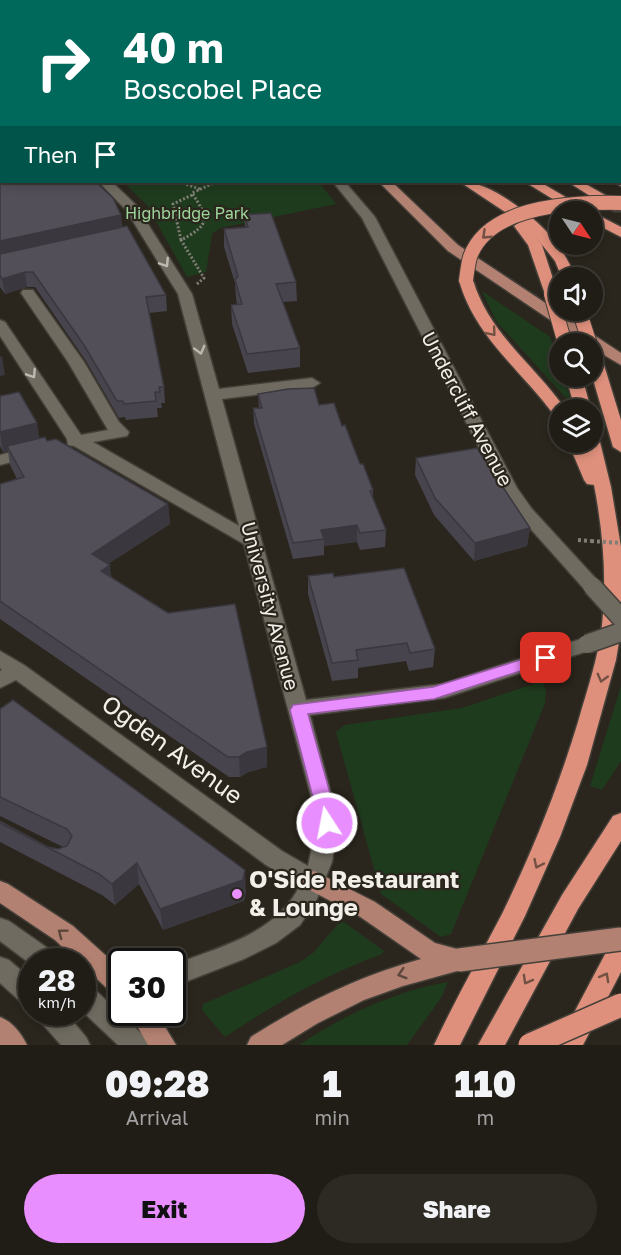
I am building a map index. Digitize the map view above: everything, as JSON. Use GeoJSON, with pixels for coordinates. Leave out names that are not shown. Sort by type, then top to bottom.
{"type":"FeatureCollection","features":[{"type":"Feature","properties":{"kind":"highway"},"geometry":{"type":"LineString","coordinates":[[468,183],[535,228],[556,253],[563,267]]}},
{"type":"Feature","properties":{"kind":"highway"},"geometry":{"type":"LineString","coordinates":[[533,183],[565,201]]}},
{"type":"Feature","properties":{"kind":"highway"},"geometry":{"type":"LineString","coordinates":[[576,183],[621,209]]}},
{"type":"Feature","properties":{"kind":"highway"},"geometry":{"type":"LineString","coordinates":[[487,195],[510,214],[531,239],[540,259],[562,333]]}},
{"type":"Feature","properties":{"kind":"highway"},"geometry":{"type":"LineString","coordinates":[[551,399],[483,320],[473,305],[466,280],[469,260],[476,245],[490,231],[507,220],[565,204],[621,202]]}},
{"type":"Feature","properties":{"kind":"highway"},"geometry":{"type":"LineString","coordinates":[[603,222],[621,232]]}},
{"type":"Feature","properties":{"kind":"highway"},"geometry":{"type":"LineString","coordinates":[[602,387],[621,447]]}},
{"type":"Feature","properties":{"kind":"highway"},"geometry":{"type":"LineString","coordinates":[[581,453],[597,491],[607,540]]}},
{"type":"Feature","properties":{"kind":"highway"},"geometry":{"type":"LineString","coordinates":[[447,1045],[539,860],[575,768],[608,648],[614,603],[604,489],[595,453]]}},
{"type":"Feature","properties":{"kind":"highway"},"geometry":{"type":"LineString","coordinates":[[491,1045],[570,902],[621,822]]}},
{"type":"Feature","properties":{"kind":"highway"},"geometry":{"type":"LineString","coordinates":[[570,1045],[621,948]]}},
{"type":"Feature","properties":{"kind":"highway"},"geometry":{"type":"LineString","coordinates":[[530,1045],[621,1005]]}},
{"type":"Feature","properties":{"kind":"main road"},"geometry":{"type":"LineString","coordinates":[[386,183],[453,248],[621,360]]}},
{"type":"Feature","properties":{"kind":"main road"},"geometry":{"type":"LineString","coordinates":[[314,881],[367,909],[427,951],[444,958],[459,960]]}},
{"type":"Feature","properties":{"kind":"main road"},"geometry":{"type":"LineString","coordinates":[[0,891],[64,933],[108,973]]}},
{"type":"Feature","properties":{"kind":"main road"},"geometry":{"type":"LineString","coordinates":[[260,1045],[313,1011],[349,993],[401,974],[459,960],[621,939]]}},
{"type":"Feature","properties":{"kind":"main road"},"geometry":{"type":"LineString","coordinates":[[150,1026],[163,1045]]}},
{"type":"Feature","properties":{"kind":"main road"},"geometry":{"type":"LineString","coordinates":[[0,1029],[14,1045]]}},
{"type":"Feature","properties":{"kind":"street","name":"University Avenue"},"geometry":{"type":"LineString","coordinates":[[106,183],[131,208],[185,294],[326,811],[326,845],[314,881],[296,913],[283,926],[262,939],[186,970]]}},
{"type":"Feature","properties":{"kind":"street","name":"Undercliff Avenue"},"geometry":{"type":"LineString","coordinates":[[340,183],[368,217],[513,495],[621,618]]}},
{"type":"Feature","properties":{"kind":"street"},"geometry":{"type":"LineString","coordinates":[[128,236],[144,232]]}},
{"type":"Feature","properties":{"kind":"street"},"geometry":{"type":"LineString","coordinates":[[0,459],[76,440],[126,435],[112,425],[76,362],[28,293]]}},
{"type":"Feature","properties":{"kind":"street"},"geometry":{"type":"LineString","coordinates":[[0,325],[76,440],[252,541]]}},
{"type":"Feature","properties":{"kind":"street"},"geometry":{"type":"LineString","coordinates":[[212,395],[312,383]]}},
{"type":"Feature","properties":{"kind":"street"},"geometry":{"type":"LineString","coordinates":[[298,710],[444,691],[621,632]]}},
{"type":"Feature","properties":{"kind":"street","name":"Ogden Avenue"},"geometry":{"type":"LineString","coordinates":[[6,670],[274,858],[314,881]]}},
{"type":"Feature","properties":{"kind":"street"},"geometry":{"type":"LineString","coordinates":[[0,928],[28,948]]}},
{"type":"Feature","properties":{"kind":"street"},"geometry":{"type":"LineString","coordinates":[[0,968],[18,984]]}},
{"type":"Feature","properties":{"kind":"street"},"geometry":{"type":"LineString","coordinates":[[96,1007],[136,1045]]}},
{"type":"Feature","properties":{"kind":"street"},"geometry":{"type":"LineString","coordinates":[[60,1026],[77,1045]]}},
{"type":"Feature","properties":{"kind":"path"},"geometry":{"type":"LineString","coordinates":[[183,183],[200,189]]}},
{"type":"Feature","properties":{"kind":"path"},"geometry":{"type":"LineString","coordinates":[[191,185],[196,183]]}},
{"type":"Feature","properties":{"kind":"path"},"geometry":{"type":"LineString","coordinates":[[185,294],[204,278],[178,234],[173,204],[214,183]]}},
{"type":"Feature","properties":{"kind":"path"},"geometry":{"type":"LineString","coordinates":[[181,240],[197,231],[204,218],[202,206],[192,195]]}},
{"type":"Feature","properties":{"kind":"path"},"geometry":{"type":"LineString","coordinates":[[578,540],[607,540]]}},
{"type":"Feature","properties":{"kind":"green space","name":"Highbridge Park"},"geometry":{"type":"Polygon","coordinates":[[[124,183],[320,183],[336,204],[220,228],[212,234],[206,272],[187,277],[147,205],[124,183]]]}},
{"type":"Feature","properties":{"kind":"green space"},"geometry":{"type":"Polygon","coordinates":[[[482,291],[549,336],[549,379],[496,321],[482,291]]]}},
{"type":"Feature","properties":{"kind":"green space"},"geometry":{"type":"Polygon","coordinates":[[[556,387],[566,387],[570,397],[566,398],[556,387]]]}},
{"type":"Feature","properties":{"kind":"green space"},"geometry":{"type":"Polygon","coordinates":[[[542,681],[546,690],[545,703],[451,934],[441,937],[381,894],[336,732],[345,725],[462,708],[542,681]]]}},
{"type":"Feature","properties":{"kind":"green space"},"geometry":{"type":"Polygon","coordinates":[[[621,686],[621,761],[602,790],[590,786],[621,686]]]}},
{"type":"Feature","properties":{"kind":"green space"},"geometry":{"type":"Polygon","coordinates":[[[344,922],[384,951],[382,954],[300,991],[225,1037],[202,1010],[203,1004],[300,962],[313,953],[338,924],[344,922]]]}},
{"type":"Feature","properties":{"kind":"green space"},"geometry":{"type":"Polygon","coordinates":[[[448,982],[441,998],[407,1045],[299,1045],[352,1014],[389,998],[448,982]]]}},
{"type":"Feature","properties":{"kind":"building"},"geometry":{"type":"Polygon","coordinates":[[[0,183],[97,183],[113,198],[121,215],[0,241],[0,183]]]}},
{"type":"Feature","properties":{"kind":"building"},"geometry":{"type":"Polygon","coordinates":[[[271,213],[296,282],[276,284],[300,348],[247,354],[231,305],[242,304],[235,280],[238,276],[224,229],[248,227],[244,215],[271,213]]]}},
{"type":"Feature","properties":{"kind":"building"},"geometry":{"type":"Polygon","coordinates":[[[127,226],[166,295],[146,297],[164,387],[159,387],[160,392],[155,392],[156,401],[124,404],[123,401],[117,401],[84,345],[33,272],[2,279],[0,254],[127,226]]]}},
{"type":"Feature","properties":{"kind":"building"},"geometry":{"type":"Polygon","coordinates":[[[314,388],[319,405],[334,403],[360,464],[363,464],[373,490],[370,491],[386,530],[360,533],[357,525],[321,530],[324,539],[293,543],[253,408],[262,408],[258,394],[314,388]]]}},
{"type":"Feature","properties":{"kind":"building"},"geometry":{"type":"Polygon","coordinates":[[[19,392],[37,423],[0,432],[0,396],[19,392]]]}},
{"type":"Feature","properties":{"kind":"building"},"geometry":{"type":"Polygon","coordinates":[[[45,437],[47,441],[56,439],[168,504],[92,554],[110,565],[101,571],[168,613],[235,604],[267,747],[247,752],[239,757],[228,757],[0,601],[0,484],[24,477],[7,446],[45,437]]]}},
{"type":"Feature","properties":{"kind":"building"},"geometry":{"type":"Polygon","coordinates":[[[477,448],[530,528],[475,543],[435,498],[416,458],[477,448]]]}},
{"type":"Feature","properties":{"kind":"building"},"geometry":{"type":"Polygon","coordinates":[[[404,568],[435,649],[410,653],[407,643],[356,650],[358,660],[332,663],[308,576],[333,573],[334,577],[404,568]]]}},
{"type":"Feature","properties":{"kind":"building"},"geometry":{"type":"Polygon","coordinates":[[[13,700],[245,870],[243,880],[160,909],[137,863],[112,884],[99,874],[0,823],[0,821],[48,847],[58,849],[67,846],[72,836],[67,829],[0,797],[0,709],[13,700]]]}},
{"type":"Feature","properties":{"kind":"place","name":"O'Side Restaurant & Lounge"},"geometry":{"type":"Point","coordinates":[237,894]}},
{"type":"Feature","properties":{"kind":"route"},"geometry":{"type":"LineString","coordinates":[[327,823],[326,811],[298,710],[434,693],[546,658]]}}]}
